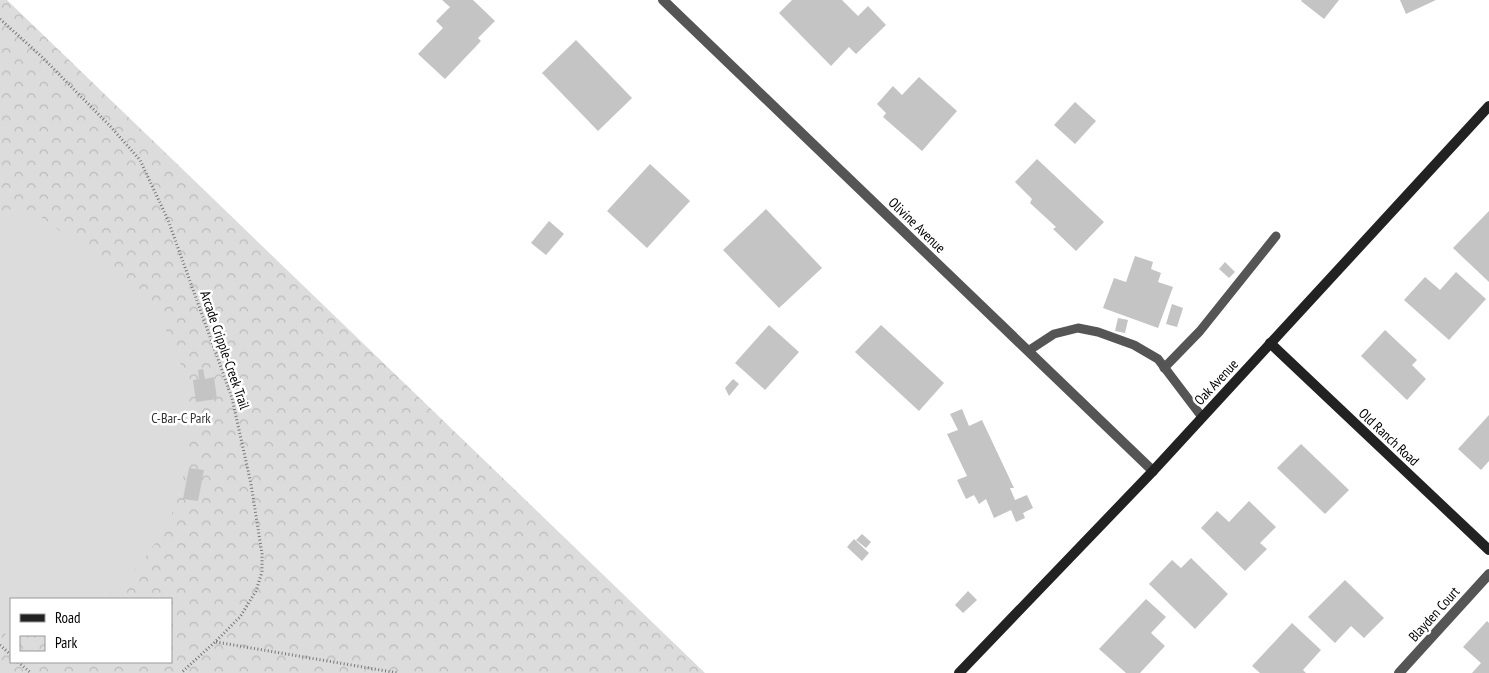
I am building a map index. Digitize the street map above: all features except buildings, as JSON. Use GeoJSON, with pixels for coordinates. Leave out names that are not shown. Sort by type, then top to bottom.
{"type":"FeatureCollection","features":[{"type":"Feature","properties":{"kind":"main road","name":"Oak Avenue"},"geometry":{"type":"LineString","coordinates":[[958,673],[1152,471],[1489,106]]}},
{"type":"Feature","properties":{"kind":"main road","name":"Old Ranch Road"},"geometry":{"type":"LineString","coordinates":[[1270,343],[1489,550]]}},
{"type":"Feature","properties":{"kind":"street","name":"Olivine Avenue"},"geometry":{"type":"LineString","coordinates":[[663,0],[1152,471]]}},
{"type":"Feature","properties":{"kind":"street","name":"Blayden Court"},"geometry":{"type":"LineString","coordinates":[[1399,673],[1489,574]]}},
{"type":"Feature","properties":{"kind":"lane"},"geometry":{"type":"LineString","coordinates":[[1164,368],[1200,331],[1276,236]]}},
{"type":"Feature","properties":{"kind":"lane"},"geometry":{"type":"LineString","coordinates":[[1028,351],[1054,334],[1078,328],[1098,332],[1134,345],[1158,360],[1202,417]]}},
{"type":"Feature","properties":{"kind":"path","name":"Arcade Cripple-Creek Trail"},"geometry":{"type":"LineString","coordinates":[[0,19],[42,57],[110,126],[140,160],[168,220],[232,398],[252,493],[262,554],[262,572],[256,591],[240,617],[216,642],[180,673]]}},
{"type":"Feature","properties":{"kind":"path"},"geometry":{"type":"LineString","coordinates":[[216,642],[398,673]]}},
{"type":"Feature","properties":{"kind":"path"},"geometry":{"type":"LineString","coordinates":[[0,645],[10,654]]}},
{"type":"Feature","properties":{"kind":"path"},"geometry":{"type":"LineString","coordinates":[[19,663],[30,673]]}},
{"type":"Feature","properties":{"kind":"green space","name":"C-Bar-C Park"},"geometry":{"type":"Polygon","coordinates":[[[0,0],[7,0],[705,673],[0,673],[0,0]]]}},
{"type":"Feature","properties":{"kind":"green space"},"geometry":{"type":"Polygon","coordinates":[[[5,209],[33,211],[105,264],[149,303],[163,323],[185,374],[189,403],[187,461],[178,497],[166,528],[146,556],[125,582],[102,598],[10,598],[10,638],[0,629],[0,214],[5,209]]]}}]}
